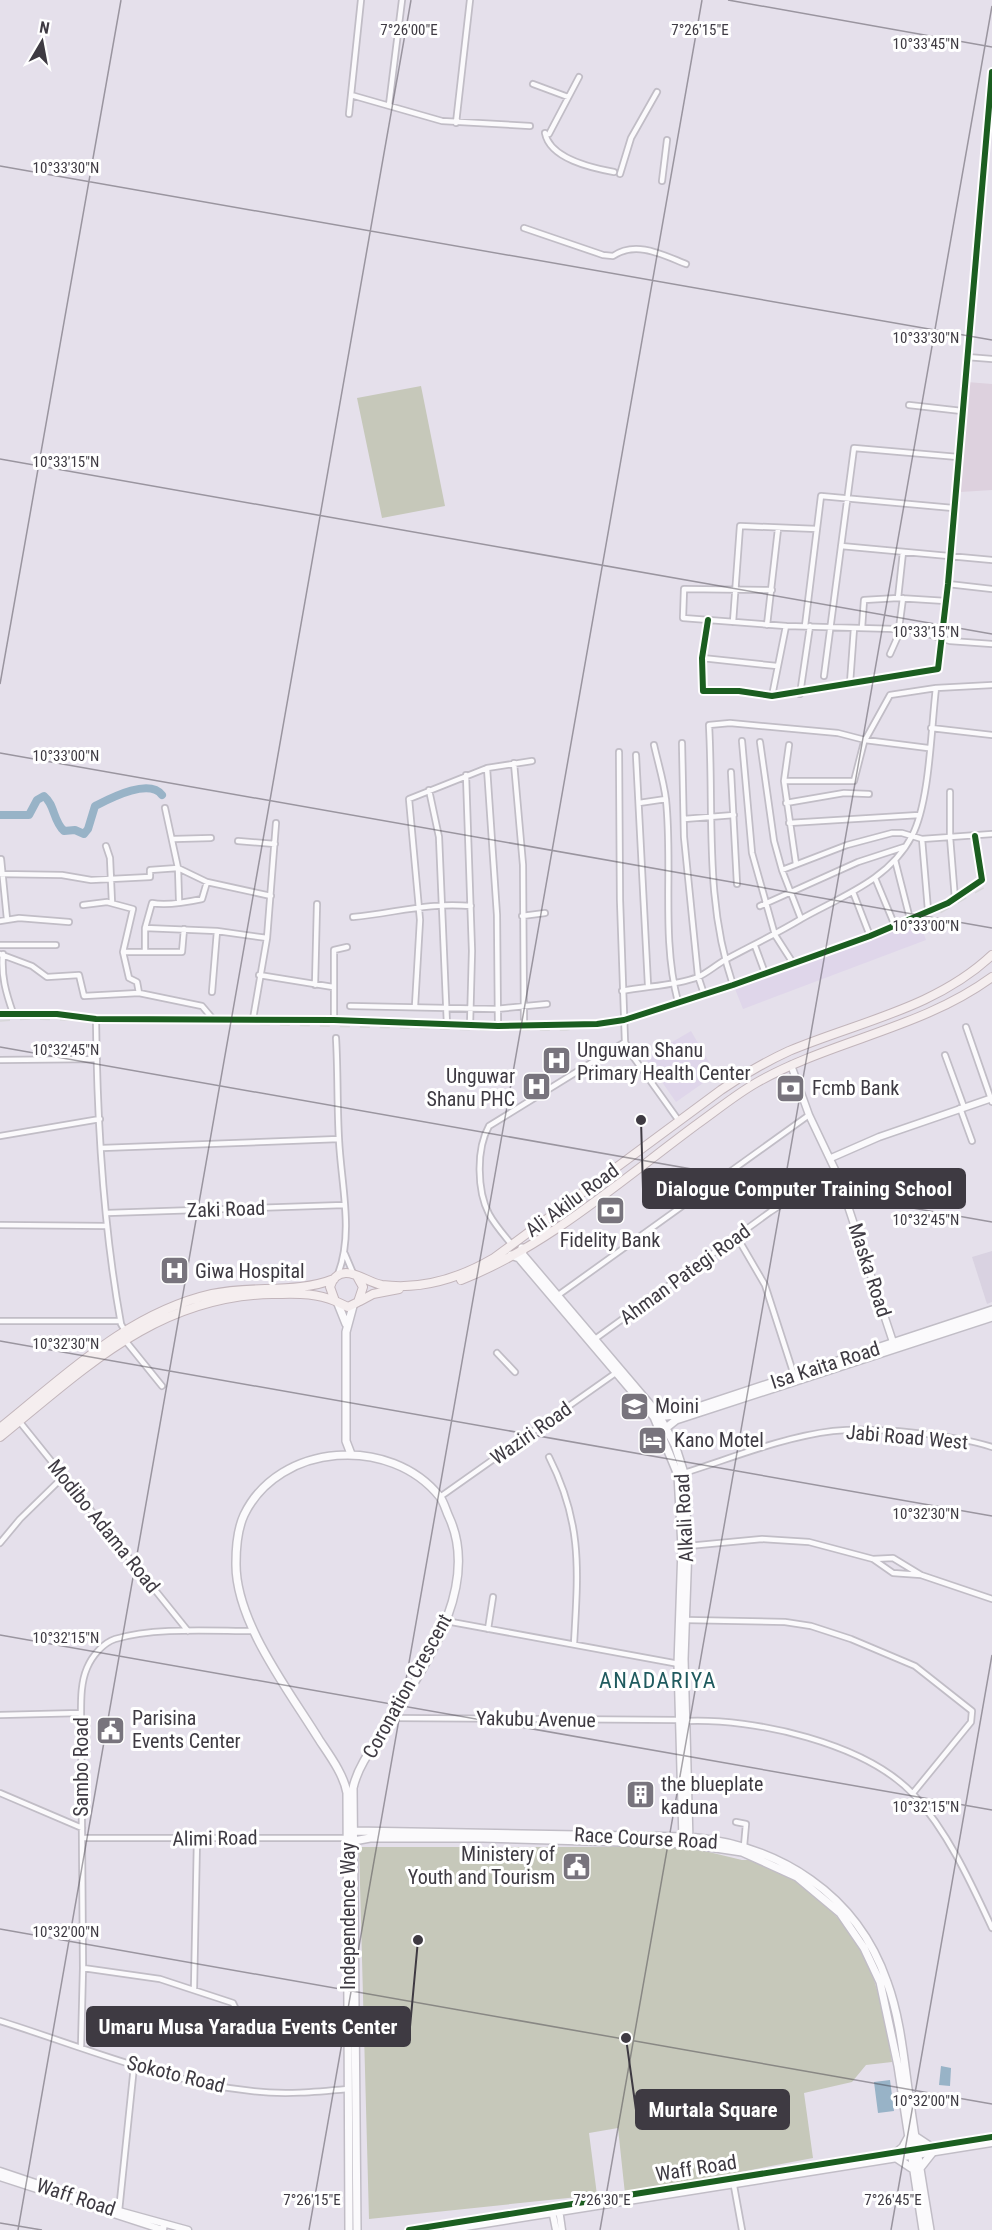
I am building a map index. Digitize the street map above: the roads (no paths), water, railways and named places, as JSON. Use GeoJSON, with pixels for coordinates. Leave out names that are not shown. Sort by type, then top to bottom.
{"type":"FeatureCollection","features":[{"type":"Feature","properties":{"kind":"main road","name":"Ali Akilu Road"},"geometry":{"type":"LineString","coordinates":[[356,1276],[383,1285],[433,1283],[463,1275],[512,1245],[730,1084],[771,1059],[937,994],[992,955]]}},
{"type":"Feature","properties":{"kind":"main road","name":"Ali Akilu Road"},"geometry":{"type":"LineString","coordinates":[[356,1304],[381,1292],[430,1287],[461,1280],[511,1255],[543,1238],[745,1091],[791,1065],[939,1009],[992,977]]}},
{"type":"Feature","properties":{"kind":"main road","name":"Alkali Road"},"geometry":{"type":"LineString","coordinates":[[522,1248],[524,1255],[595,1339],[654,1417],[668,1448],[679,1482],[686,1840]]}},
{"type":"Feature","properties":{"kind":"main road","name":"Alkali Road"},"geometry":{"type":"LineString","coordinates":[[511,1255],[519,1258],[658,1414],[666,1428],[684,1473],[688,1546],[686,1620],[681,1664]]}},
{"type":"Feature","properties":{"kind":"main road"},"geometry":{"type":"LineString","coordinates":[[0,1428],[124,1335],[169,1308],[211,1295],[252,1288],[306,1287],[345,1273],[356,1276],[363,1293],[356,1304],[346,1332]]}},
{"type":"Feature","properties":{"kind":"main road"},"geometry":{"type":"LineString","coordinates":[[336,1277],[330,1293],[346,1332],[346,1441],[351,1454]]}},
{"type":"Feature","properties":{"kind":"main road"},"geometry":{"type":"LineString","coordinates":[[0,1437],[124,1335],[175,1312],[239,1296],[308,1294],[336,1303],[356,1304]]}},
{"type":"Feature","properties":{"kind":"main road","name":"Isa Kaita Road"},"geometry":{"type":"LineString","coordinates":[[666,1428],[676,1420],[794,1375],[992,1310]]}},
{"type":"Feature","properties":{"kind":"main road","name":"Isa Kaita Road"},"geometry":{"type":"LineString","coordinates":[[658,1414],[666,1416],[744,1395],[992,1317]]}},
{"type":"Feature","properties":{"kind":"main road"},"geometry":{"type":"LineString","coordinates":[[340,1454],[346,1441]]}},
{"type":"Feature","properties":{"kind":"main road","name":"Coronation Crescent"},"geometry":{"type":"LineString","coordinates":[[344,1784],[253,1631],[243,1607],[236,1579],[236,1561],[244,1515],[261,1489],[281,1472],[310,1459],[351,1454],[395,1463],[415,1473],[440,1497],[459,1546],[456,1591],[446,1621],[393,1718],[365,1759],[353,1795]]}},
{"type":"Feature","properties":{"kind":"main road"},"geometry":{"type":"LineString","coordinates":[[338,1771],[346,1778],[358,1775]]}},
{"type":"Feature","properties":{"kind":"main road","name":"Independence Way"},"geometry":{"type":"LineString","coordinates":[[344,1784],[347,1793],[351,1840],[353,2229]]}},
{"type":"Feature","properties":{"kind":"main road","name":"Independence Way"},"geometry":{"type":"LineString","coordinates":[[351,1840],[354,1831],[353,1795]]}},
{"type":"Feature","properties":{"kind":"main road"},"geometry":{"type":"LineString","coordinates":[[669,1836],[686,1823],[704,1838]]}},
{"type":"Feature","properties":{"kind":"main road","name":"Race Course Road"},"geometry":{"type":"LineString","coordinates":[[354,1831],[669,1836],[742,1852],[781,1868],[825,1898],[854,1931],[874,1965],[886,2004],[912,2135]]}},
{"type":"Feature","properties":{"kind":"main road","name":"Race Course Road"},"geometry":{"type":"LineString","coordinates":[[351,1840],[370,1838],[686,1840],[704,1838],[744,1846],[784,1862],[814,1881],[844,1908],[869,1943],[887,1982],[893,2003],[917,2169]]}},
{"type":"Feature","properties":{"kind":"main road"},"geometry":{"type":"LineString","coordinates":[[923,2230],[917,2169],[932,2150],[912,2135],[897,2155],[917,2169],[930,2230]]}},
{"type":"Feature","properties":{"kind":"street"},"geometry":{"type":"LineString","coordinates":[[348,114],[361,0]]}},
{"type":"Feature","properties":{"kind":"street"},"geometry":{"type":"LineString","coordinates":[[388,105],[402,0]]}},
{"type":"Feature","properties":{"kind":"street"},"geometry":{"type":"LineString","coordinates":[[456,123],[470,0]]}},
{"type":"Feature","properties":{"kind":"street"},"geometry":{"type":"LineString","coordinates":[[708,620],[702,658],[703,691],[739,691],[772,696],[800,694],[850,683],[938,669],[948,585],[992,72]]}},
{"type":"Feature","properties":{"kind":"street"},"geometry":{"type":"LineString","coordinates":[[579,76],[547,134],[547,141],[556,151],[600,170],[617,173],[631,138],[657,92]]}},
{"type":"Feature","properties":{"kind":"street"},"geometry":{"type":"LineString","coordinates":[[533,84],[568,97]]}},
{"type":"Feature","properties":{"kind":"street"},"geometry":{"type":"LineString","coordinates":[[351,95],[456,123],[530,126]]}},
{"type":"Feature","properties":{"kind":"street"},"geometry":{"type":"LineString","coordinates":[[662,181],[666,140]]}},
{"type":"Feature","properties":{"kind":"street"},"geometry":{"type":"LineString","coordinates":[[525,228],[603,255],[613,256],[620,251],[644,248],[686,264]]}},
{"type":"Feature","properties":{"kind":"street"},"geometry":{"type":"LineString","coordinates":[[967,357],[992,358]]}},
{"type":"Feature","properties":{"kind":"street"},"geometry":{"type":"LineString","coordinates":[[909,405],[962,411]]}},
{"type":"Feature","properties":{"kind":"street"},"geometry":{"type":"LineString","coordinates":[[824,676],[854,448],[958,457]]}},
{"type":"Feature","properties":{"kind":"street"},"geometry":{"type":"LineString","coordinates":[[800,694],[821,496],[953,508]]}},
{"type":"Feature","properties":{"kind":"street"},"geometry":{"type":"LineString","coordinates":[[733,622],[740,526],[817,529]]}},
{"type":"Feature","properties":{"kind":"street"},"geometry":{"type":"LineString","coordinates":[[767,625],[777,529]]}},
{"type":"Feature","properties":{"kind":"street"},"geometry":{"type":"LineString","coordinates":[[841,546],[992,560]]}},
{"type":"Feature","properties":{"kind":"street"},"geometry":{"type":"LineString","coordinates":[[890,654],[898,629],[903,552]]}},
{"type":"Feature","properties":{"kind":"street"},"geometry":{"type":"LineString","coordinates":[[948,585],[992,589]]}},
{"type":"Feature","properties":{"kind":"street"},"geometry":{"type":"LineString","coordinates":[[771,590],[684,589],[683,618],[786,626],[898,629],[941,639],[992,644]]}},
{"type":"Feature","properties":{"kind":"street"},"geometry":{"type":"LineString","coordinates":[[862,628],[864,600],[901,598],[946,602]]}},
{"type":"Feature","properties":{"kind":"street"},"geometry":{"type":"LineString","coordinates":[[772,696],[786,626]]}},
{"type":"Feature","properties":{"kind":"street"},"geometry":{"type":"LineString","coordinates":[[850,683],[854,628]]}},
{"type":"Feature","properties":{"kind":"street"},"geometry":{"type":"LineString","coordinates":[[702,658],[777,666]]}},
{"type":"Feature","properties":{"kind":"street"},"geometry":{"type":"LineString","coordinates":[[784,781],[853,781],[865,740],[890,695],[936,688],[992,685]]}},
{"type":"Feature","properties":{"kind":"street"},"geometry":{"type":"LineString","coordinates":[[622,992],[698,976],[853,892],[875,878],[895,860],[912,836],[919,815],[925,788],[936,688]]}},
{"type":"Feature","properties":{"kind":"street"},"geometry":{"type":"LineString","coordinates":[[733,985],[724,960],[716,921],[709,817],[709,724],[730,723],[838,733],[865,740],[928,748]]}},
{"type":"Feature","properties":{"kind":"street"},"geometry":{"type":"LineString","coordinates":[[931,728],[992,735]]}},
{"type":"Feature","properties":{"kind":"street"},"geometry":{"type":"LineString","coordinates":[[742,741],[749,832],[763,905],[776,935],[794,963]]}},
{"type":"Feature","properties":{"kind":"street"},"geometry":{"type":"LineString","coordinates":[[760,742],[774,841],[782,870],[801,919]]}},
{"type":"Feature","properties":{"kind":"street"},"geometry":{"type":"LineString","coordinates":[[682,743],[684,819],[698,976],[704,994]]}},
{"type":"Feature","properties":{"kind":"street"},"geometry":{"type":"LineString","coordinates":[[654,745],[666,799],[673,982],[678,1002]]}},
{"type":"Feature","properties":{"kind":"street"},"geometry":{"type":"LineString","coordinates":[[789,745],[784,781],[796,864]]}},
{"type":"Feature","properties":{"kind":"street"},"geometry":{"type":"LineString","coordinates":[[619,752],[622,992],[625,1042],[679,1121]]}},
{"type":"Feature","properties":{"kind":"street"},"geometry":{"type":"LineString","coordinates":[[636,755],[648,985]]}},
{"type":"Feature","properties":{"kind":"street"},"geometry":{"type":"LineString","coordinates":[[415,1006],[419,906],[409,799],[487,768],[532,761]]}},
{"type":"Feature","properties":{"kind":"street"},"geometry":{"type":"LineString","coordinates":[[514,763],[523,865],[522,1006],[524,1026]]}},
{"type":"Feature","properties":{"kind":"street"},"geometry":{"type":"LineString","coordinates":[[487,768],[497,915],[496,1009],[498,1026]]}},
{"type":"Feature","properties":{"kind":"street"},"geometry":{"type":"LineString","coordinates":[[730,772],[737,884]]}},
{"type":"Feature","properties":{"kind":"street"},"geometry":{"type":"LineString","coordinates":[[466,775],[471,906],[470,1026]]}},
{"type":"Feature","properties":{"kind":"street"},"geometry":{"type":"LineString","coordinates":[[429,790],[439,837],[447,1025]]}},
{"type":"Feature","properties":{"kind":"street"},"geometry":{"type":"LineString","coordinates":[[950,792],[950,837],[955,899]]}},
{"type":"Feature","properties":{"kind":"street"},"geometry":{"type":"LineString","coordinates":[[786,803],[844,793],[869,794]]}},
{"type":"Feature","properties":{"kind":"street"},"geometry":{"type":"LineString","coordinates":[[639,803],[666,799]]}},
{"type":"Feature","properties":{"kind":"street"},"geometry":{"type":"LineString","coordinates":[[165,808],[174,839],[179,900]]}},
{"type":"Feature","properties":{"kind":"street"},"geometry":{"type":"LineString","coordinates":[[684,819],[734,815]]}},
{"type":"Feature","properties":{"kind":"street"},"geometry":{"type":"LineString","coordinates":[[789,823],[919,815]]}},
{"type":"Feature","properties":{"kind":"street"},"geometry":{"type":"LineString","coordinates":[[253,1019],[267,938],[276,823]]}},
{"type":"Feature","properties":{"kind":"street"},"geometry":{"type":"LineString","coordinates":[[782,870],[847,845],[892,833],[922,839],[992,834]]}},
{"type":"Feature","properties":{"kind":"street"},"geometry":{"type":"LineString","coordinates":[[0,1014],[96,1019],[333,1020],[470,1026],[597,1024],[624,1020],[733,985],[870,936],[955,899],[982,880],[975,836]]}},
{"type":"Feature","properties":{"kind":"street"},"geometry":{"type":"LineString","coordinates":[[174,839],[211,838]]}},
{"type":"Feature","properties":{"kind":"street"},"geometry":{"type":"LineString","coordinates":[[922,839],[928,910]]}},
{"type":"Feature","properties":{"kind":"street"},"geometry":{"type":"LineString","coordinates":[[238,841],[274,844]]}},
{"type":"Feature","properties":{"kind":"street"},"geometry":{"type":"LineString","coordinates":[[106,846],[112,879],[112,903]]}},
{"type":"Feature","properties":{"kind":"street"},"geometry":{"type":"LineString","coordinates":[[763,905],[858,862],[904,847]]}},
{"type":"Feature","properties":{"kind":"street"},"geometry":{"type":"LineString","coordinates":[[1,859],[7,920]]}},
{"type":"Feature","properties":{"kind":"street"},"geometry":{"type":"LineString","coordinates":[[895,860],[910,919]]}},
{"type":"Feature","properties":{"kind":"street"},"geometry":{"type":"LineString","coordinates":[[1,874],[27,873],[91,880],[150,877],[150,870],[178,868],[207,882],[271,896]]}},
{"type":"Feature","properties":{"kind":"street"},"geometry":{"type":"LineString","coordinates":[[875,878],[895,926]]}},
{"type":"Feature","properties":{"kind":"street"},"geometry":{"type":"LineString","coordinates":[[145,952],[145,928],[150,904],[169,904],[179,900],[202,899],[207,882]]}},
{"type":"Feature","properties":{"kind":"street"},"geometry":{"type":"LineString","coordinates":[[853,892],[870,936]]}},
{"type":"Feature","properties":{"kind":"street"},"geometry":{"type":"LineString","coordinates":[[83,905],[112,903],[133,909],[123,952],[129,978],[137,982],[140,993]]}},
{"type":"Feature","properties":{"kind":"street"},"geometry":{"type":"LineString","coordinates":[[315,985],[317,904]]}},
{"type":"Feature","properties":{"kind":"street"},"geometry":{"type":"LineString","coordinates":[[353,917],[419,906],[443,904],[471,906]]}},
{"type":"Feature","properties":{"kind":"street"},"geometry":{"type":"LineString","coordinates":[[522,916],[545,913]]}},
{"type":"Feature","properties":{"kind":"street"},"geometry":{"type":"LineString","coordinates":[[0,921],[40,919],[69,922]]}},
{"type":"Feature","properties":{"kind":"street"},"geometry":{"type":"LineString","coordinates":[[145,928],[217,931],[267,938]]}},
{"type":"Feature","properties":{"kind":"street"},"geometry":{"type":"LineString","coordinates":[[123,952],[182,952],[184,929]]}},
{"type":"Feature","properties":{"kind":"street"},"geometry":{"type":"LineString","coordinates":[[212,992],[217,931]]}},
{"type":"Feature","properties":{"kind":"street"},"geometry":{"type":"LineString","coordinates":[[0,945],[56,945]]}},
{"type":"Feature","properties":{"kind":"street"},"geometry":{"type":"LineString","coordinates":[[755,946],[765,973]]}},
{"type":"Feature","properties":{"kind":"street"},"geometry":{"type":"LineString","coordinates":[[333,1020],[334,950],[347,947]]}},
{"type":"Feature","properties":{"kind":"street"},"geometry":{"type":"LineString","coordinates":[[13,1013],[3,988],[1,954],[32,966],[47,977],[79,975],[84,996],[140,993],[202,1006],[213,1019]]}},
{"type":"Feature","properties":{"kind":"street"},"geometry":{"type":"LineString","coordinates":[[260,975],[333,987]]}},
{"type":"Feature","properties":{"kind":"street"},"geometry":{"type":"LineString","coordinates":[[350,1006],[447,1006],[496,1009],[547,1004]]}},
{"type":"Feature","properties":{"kind":"street"},"geometry":{"type":"LineString","coordinates":[[96,1019],[108,1226],[120,1321],[124,1335],[162,1386]]}},
{"type":"Feature","properties":{"kind":"street"},"geometry":{"type":"LineString","coordinates":[[831,1158],[869,1141],[962,1107],[991,1099],[966,1027]]}},
{"type":"Feature","properties":{"kind":"street"},"geometry":{"type":"LineString","coordinates":[[336,1038],[345,1254],[336,1277]]}},
{"type":"Feature","properties":{"kind":"street"},"geometry":{"type":"LineString","coordinates":[[512,1245],[489,1214],[482,1188],[481,1154],[489,1126],[625,1042]]}},
{"type":"Feature","properties":{"kind":"street"},"geometry":{"type":"LineString","coordinates":[[945,1055],[972,1141]]}},
{"type":"Feature","properties":{"kind":"street"},"geometry":{"type":"LineString","coordinates":[[0,1060],[97,1059]]}},
{"type":"Feature","properties":{"kind":"street","name":"Maska Road"},"geometry":{"type":"LineString","coordinates":[[791,1065],[809,1115],[838,1176],[893,1342]]}},
{"type":"Feature","properties":{"kind":"street"},"geometry":{"type":"LineString","coordinates":[[557,1296],[809,1115]]}},
{"type":"Feature","properties":{"kind":"street"},"geometry":{"type":"LineString","coordinates":[[0,1136],[100,1119]]}},
{"type":"Feature","properties":{"kind":"street"},"geometry":{"type":"LineString","coordinates":[[102,1148],[339,1139]]}},
{"type":"Feature","properties":{"kind":"street","name":"Ahman Pategi Road"},"geometry":{"type":"LineString","coordinates":[[595,1339],[799,1193],[838,1176]]}},
{"type":"Feature","properties":{"kind":"street","name":"Zaki Road"},"geometry":{"type":"LineString","coordinates":[[107,1213],[344,1205]]}},
{"type":"Feature","properties":{"kind":"street"},"geometry":{"type":"LineString","coordinates":[[0,1225],[108,1226]]}},
{"type":"Feature","properties":{"kind":"street"},"geometry":{"type":"LineString","coordinates":[[737,1237],[765,1285],[794,1375]]}},
{"type":"Feature","properties":{"kind":"street"},"geometry":{"type":"LineString","coordinates":[[345,1254],[356,1276]]}},
{"type":"Feature","properties":{"kind":"street"},"geometry":{"type":"LineString","coordinates":[[0,1321],[120,1321]]}},
{"type":"Feature","properties":{"kind":"street"},"geometry":{"type":"LineString","coordinates":[[497,1353],[515,1372]]}},
{"type":"Feature","properties":{"kind":"street","name":"Waziri Road"},"geometry":{"type":"LineString","coordinates":[[440,1497],[619,1370]]}},
{"type":"Feature","properties":{"kind":"street","name":"Modibo Adama Road"},"geometry":{"type":"LineString","coordinates":[[20,1421],[188,1631]]}},
{"type":"Feature","properties":{"kind":"street","name":"Jabi Road West"},"geometry":{"type":"LineString","coordinates":[[684,1473],[794,1439],[834,1431],[932,1436],[992,1446]]}},
{"type":"Feature","properties":{"kind":"street"},"geometry":{"type":"LineString","coordinates":[[549,1457],[574,1521],[576,1571],[574,1644]]}},
{"type":"Feature","properties":{"kind":"street"},"geometry":{"type":"LineString","coordinates":[[0,1543],[20,1519],[63,1477]]}},
{"type":"Feature","properties":{"kind":"street"},"geometry":{"type":"LineString","coordinates":[[688,1546],[709,1542],[762,1539],[809,1542],[873,1559],[893,1558],[921,1575],[992,1599]]}},
{"type":"Feature","properties":{"kind":"street"},"geometry":{"type":"LineString","coordinates":[[873,1559],[892,1573],[921,1575]]}},
{"type":"Feature","properties":{"kind":"street"},"geometry":{"type":"LineString","coordinates":[[488,1629],[493,1597]]}},
{"type":"Feature","properties":{"kind":"street"},"geometry":{"type":"LineString","coordinates":[[686,1620],[785,1622],[811,1626],[898,1657],[963,1702],[972,1711],[971,1722],[913,1793]]}},
{"type":"Feature","properties":{"kind":"street"},"geometry":{"type":"LineString","coordinates":[[446,1621],[681,1664]]}},
{"type":"Feature","properties":{"kind":"street","name":"Sambo Road"},"geometry":{"type":"LineString","coordinates":[[81,2047],[83,1968],[81,1713],[83,1682],[87,1667],[103,1646],[114,1640],[135,1635],[188,1631],[253,1631]]}},
{"type":"Feature","properties":{"kind":"street"},"geometry":{"type":"LineString","coordinates":[[0,1715],[81,1713]]}},
{"type":"Feature","properties":{"kind":"street","name":"Yakubu Avenue"},"geometry":{"type":"LineString","coordinates":[[393,1718],[746,1723],[796,1734],[864,1761],[887,1773],[913,1793],[943,1836],[992,1928]]}},
{"type":"Feature","properties":{"kind":"street"},"geometry":{"type":"LineString","coordinates":[[0,1793],[82,1828]]}},
{"type":"Feature","properties":{"kind":"street"},"geometry":{"type":"LineString","coordinates":[[736,1822],[746,1824],[744,1846]]}},
{"type":"Feature","properties":{"kind":"street","name":"Alimi Road"},"geometry":{"type":"LineString","coordinates":[[82,1838],[351,1840]]}},
{"type":"Feature","properties":{"kind":"street"},"geometry":{"type":"LineString","coordinates":[[194,1989],[197,1839]]}},
{"type":"Feature","properties":{"kind":"street"},"geometry":{"type":"LineString","coordinates":[[83,1968],[160,1978],[233,2003],[238,2014]]}},
{"type":"Feature","properties":{"kind":"street","name":"Sokoto Road"},"geometry":{"type":"LineString","coordinates":[[0,2021],[134,2066],[252,2091],[300,2093],[353,2089]]}},
{"type":"Feature","properties":{"kind":"street"},"geometry":{"type":"LineString","coordinates":[[119,2211],[134,2066]]}},
{"type":"Feature","properties":{"kind":"street"},"geometry":{"type":"LineString","coordinates":[[932,2150],[992,2137]]}},
{"type":"Feature","properties":{"kind":"street"},"geometry":{"type":"LineString","coordinates":[[932,2150],[992,2143]]}},
{"type":"Feature","properties":{"kind":"street","name":"Waff Road"},"geometry":{"type":"LineString","coordinates":[[447,2230],[544,2215],[556,2209],[569,2211],[734,2186],[932,2150]]}},
{"type":"Feature","properties":{"kind":"street","name":"Waff Road"},"geometry":{"type":"LineString","coordinates":[[409,2230],[897,2155]]}},
{"type":"Feature","properties":{"kind":"street","name":"Waff Road"},"geometry":{"type":"LineString","coordinates":[[0,2171],[164,2227]]}},
{"type":"Feature","properties":{"kind":"street","name":"Waff Road"},"geometry":{"type":"LineString","coordinates":[[0,2177],[164,2227],[188,2230]]}},
{"type":"Feature","properties":{"kind":"street"},"geometry":{"type":"LineString","coordinates":[[734,2186],[741,2230]]}},
{"type":"Feature","properties":{"kind":"street"},"geometry":{"type":"LineString","coordinates":[[556,2209],[558,2227]]}},
{"type":"Feature","properties":{"kind":"street"},"geometry":{"type":"LineString","coordinates":[[558,2227],[569,2211]]}},
{"type":"Feature","properties":{"kind":"street"},"geometry":{"type":"LineString","coordinates":[[544,2215],[558,2227]]}},
{"type":"Feature","properties":{"kind":"water"},"geometry":{"type":"Polygon","coordinates":[[[941,2066],[951,2068],[950,2086],[939,2085],[941,2066]]]}},
{"type":"Feature","properties":{"kind":"water"},"geometry":{"type":"Polygon","coordinates":[[[890,2080],[894,2111],[878,2113],[874,2082],[890,2080]]]}},
{"type":"Feature","properties":{"kind":"waterway"},"geometry":{"type":"LineString","coordinates":[[0,815],[29,815],[37,800],[44,796],[64,831],[75,830],[84,834],[88,829],[95,806],[139,789],[156,790],[162,795]]}},
{"type":"Feature","properties":{"kind":"railway"},"geometry":{"type":"LineString","coordinates":[[0,1021],[29,1019],[485,1030],[566,1030],[624,1024],[933,917],[992,883]]}},
{"type":"Feature","properties":{"kind":"place","name":"Unguwan Shanu Primary Health Center"},"geometry":{"type":"Point","coordinates":[556,1061]}},
{"type":"Feature","properties":{"kind":"place","name":"Unguwar Shanu PHC"},"geometry":{"type":"Point","coordinates":[536,1087]}},
{"type":"Feature","properties":{"kind":"place","name":"Fcmb Bank"},"geometry":{"type":"Point","coordinates":[791,1088]}},
{"type":"Feature","properties":{"kind":"place","name":"Dialogue Computer Training School"},"geometry":{"type":"Point","coordinates":[641,1120]}},
{"type":"Feature","properties":{"kind":"place","name":"Fidelity Bank"},"geometry":{"type":"Point","coordinates":[610,1210]}},
{"type":"Feature","properties":{"kind":"place","name":"Giwa Hospital"},"geometry":{"type":"Point","coordinates":[174,1271]}},
{"type":"Feature","properties":{"kind":"place","name":"Moini"},"geometry":{"type":"Point","coordinates":[634,1406]}},
{"type":"Feature","properties":{"kind":"place","name":"Kano Motel"},"geometry":{"type":"Point","coordinates":[653,1440]}},
{"type":"Feature","properties":{"kind":"place","name":"Parisina Events Center"},"geometry":{"type":"Point","coordinates":[111,1730]}},
{"type":"Feature","properties":{"kind":"place","name":"the blueplate kaduna"},"geometry":{"type":"Point","coordinates":[640,1795]}},
{"type":"Feature","properties":{"kind":"place","name":"Ministery of Youth and Tourism"},"geometry":{"type":"Point","coordinates":[576,1866]}},
{"type":"Feature","properties":{"kind":"place","name":"Umaru Musa Yaradua Events Center"},"geometry":{"type":"Point","coordinates":[418,1940]}},
{"type":"Feature","properties":{"kind":"place","name":"Murtala Square"},"geometry":{"type":"Point","coordinates":[626,2038]}},
{"type":"Feature","properties":{"kind":"district","name":"ANADARIYA"},"geometry":{"type":"Point","coordinates":[658,1680]}}]}
